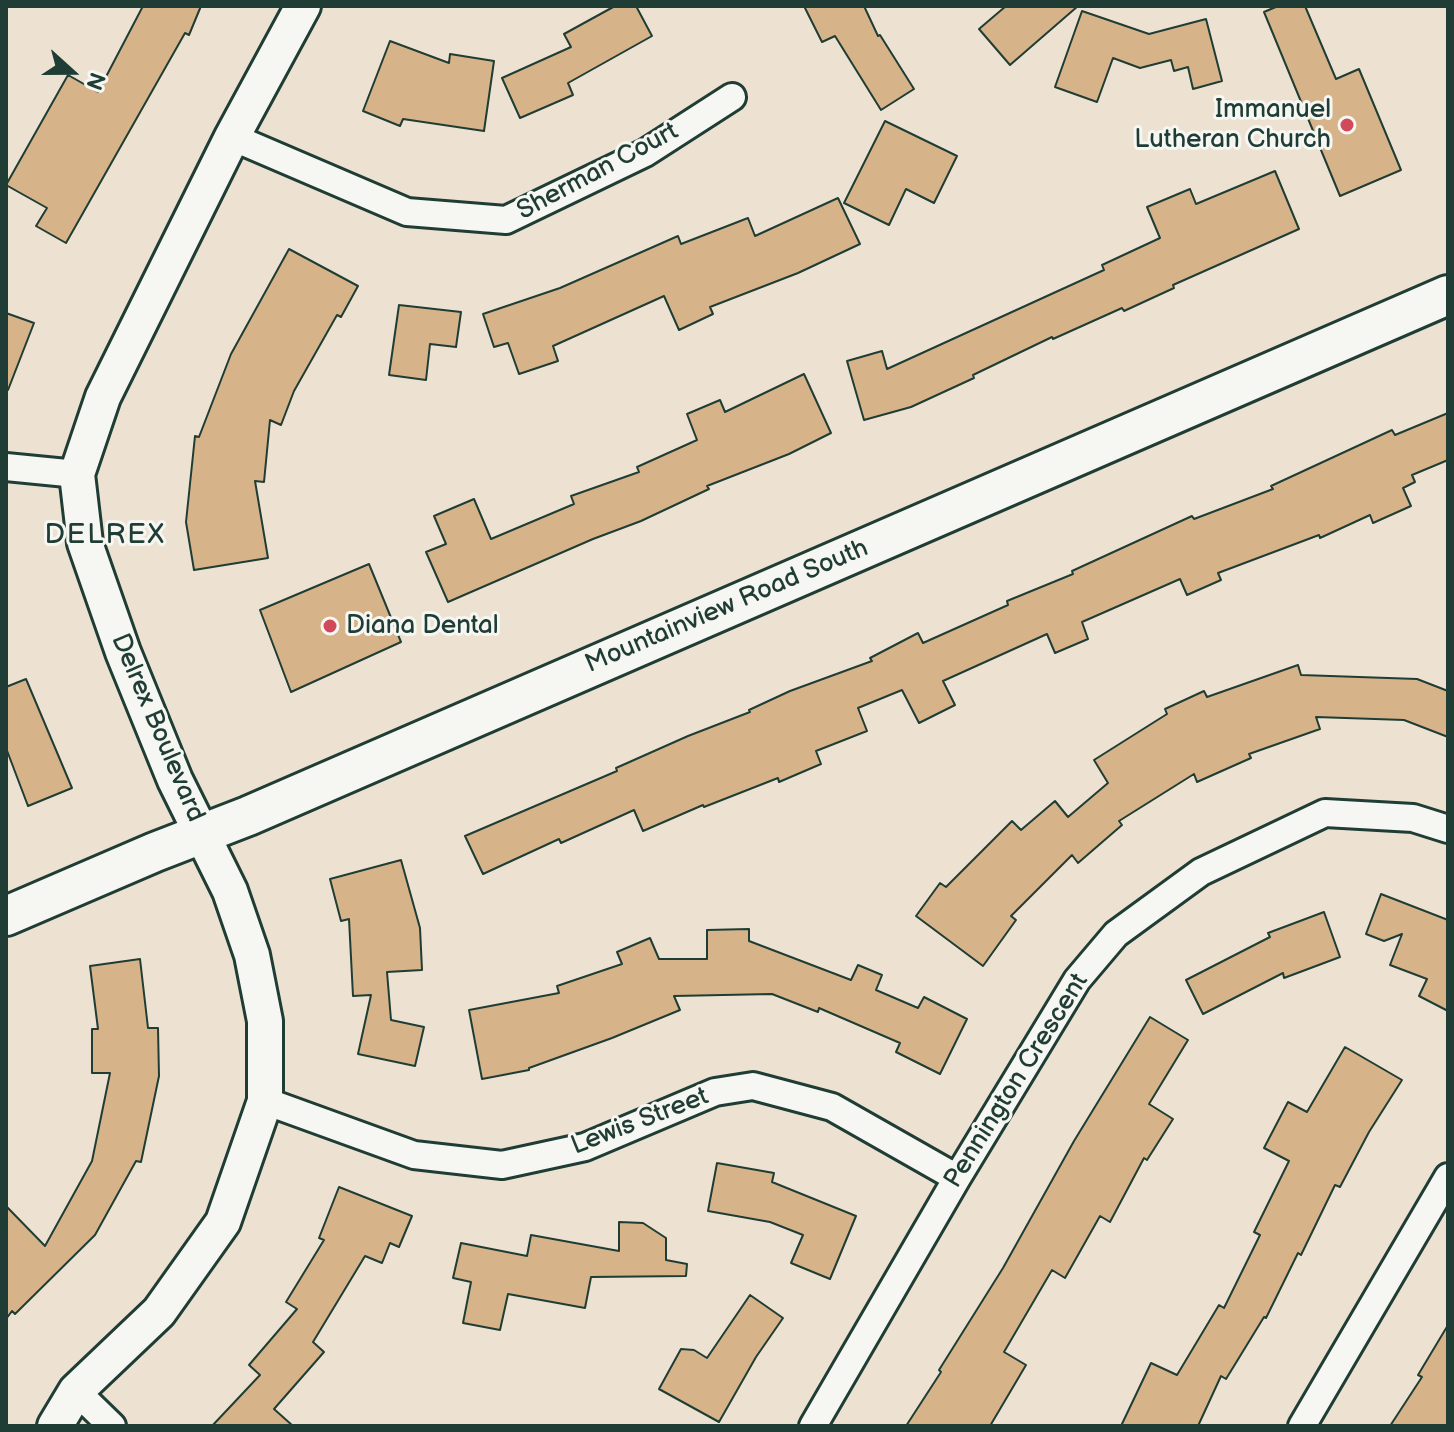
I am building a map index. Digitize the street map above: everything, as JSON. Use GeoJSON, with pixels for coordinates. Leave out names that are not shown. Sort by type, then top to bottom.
{"type":"FeatureCollection","features":[{"type":"Feature","properties":{"kind":"main road","name":"Mountainview Road South"},"geometry":{"type":"LineString","coordinates":[[6,916],[248,816],[1448,295]]}},
{"type":"Feature","properties":{"kind":"street","name":"Delrex Boulevard"},"geometry":{"type":"LineString","coordinates":[[55,1426],[76,1391],[159,1312],[223,1222],[265,1101],[265,1021],[252,955],[230,891],[175,780],[113,625],[85,543],[77,474],[103,397],[232,137],[303,6]]}},
{"type":"Feature","properties":{"kind":"street","name":"Sherman Court"},"geometry":{"type":"LineString","coordinates":[[232,137],[407,212],[506,220],[645,153],[732,97]]}},
{"type":"Feature","properties":{"kind":"street"},"geometry":{"type":"LineString","coordinates":[[6,467],[77,474]]}},
{"type":"Feature","properties":{"kind":"street","name":"Pennington Crescent"},"geometry":{"type":"LineString","coordinates":[[813,1426],[957,1178],[1077,980],[1116,934],[1201,872],[1325,813],[1413,818],[1448,829]]}},
{"type":"Feature","properties":{"kind":"street","name":"Lewis Street"},"geometry":{"type":"LineString","coordinates":[[265,1101],[414,1155],[502,1165],[585,1147],[715,1092],[753,1086],[832,1107],[957,1178]]}},
{"type":"Feature","properties":{"kind":"street"},"geometry":{"type":"LineString","coordinates":[[1302,1426],[1448,1177]]}},
{"type":"Feature","properties":{"kind":"street"},"geometry":{"type":"LineString","coordinates":[[76,1391],[112,1426]]}},
{"type":"Feature","properties":{"kind":"building"},"geometry":{"type":"Polygon","coordinates":[[[143,6],[201,6],[189,35],[185,33],[66,243],[36,226],[47,208],[6,185],[68,75],[98,92],[143,6]]]}},
{"type":"Feature","properties":{"kind":"building"},"geometry":{"type":"Polygon","coordinates":[[[615,6],[636,6],[652,36],[568,83],[573,95],[520,118],[502,78],[571,47],[564,34],[615,6]]]}},
{"type":"Feature","properties":{"kind":"building"},"geometry":{"type":"Polygon","coordinates":[[[804,6],[864,6],[878,36],[914,89],[881,110],[835,36],[822,42],[804,6]]]}},
{"type":"Feature","properties":{"kind":"building"},"geometry":{"type":"Polygon","coordinates":[[[1006,6],[1078,6],[1010,65],[979,29],[1006,6]]]}},
{"type":"Feature","properties":{"kind":"building","name":"Immanuel Lutheran Church"},"geometry":{"type":"Polygon","coordinates":[[[1278,6],[1305,6],[1336,79],[1359,69],[1401,170],[1340,196],[1264,12],[1278,6]]]}},
{"type":"Feature","properties":{"kind":"building"},"geometry":{"type":"Polygon","coordinates":[[[1082,11],[1149,34],[1206,19],[1222,81],[1193,89],[1188,67],[1174,71],[1171,60],[1140,68],[1113,58],[1097,102],[1055,87],[1082,11]]]}},
{"type":"Feature","properties":{"kind":"building"},"geometry":{"type":"Polygon","coordinates":[[[390,41],[449,63],[450,54],[494,61],[484,131],[403,119],[400,126],[363,111],[390,41]]]}},
{"type":"Feature","properties":{"kind":"building"},"geometry":{"type":"Polygon","coordinates":[[[885,121],[957,156],[934,203],[906,189],[889,225],[844,203],[885,121]]]}},
{"type":"Feature","properties":{"kind":"building"},"geometry":{"type":"Polygon","coordinates":[[[1275,171],[1299,229],[1173,285],[1174,288],[1124,311],[1122,308],[1052,337],[911,407],[864,420],[847,361],[882,351],[887,369],[1104,270],[1102,265],[1160,238],[1147,207],[1190,189],[1196,204],[1275,171]]]}},
{"type":"Feature","properties":{"kind":"building"},"geometry":{"type":"Polygon","coordinates":[[[838,198],[860,244],[798,273],[710,307],[713,314],[679,330],[664,296],[553,346],[558,361],[519,374],[508,343],[494,347],[483,314],[560,288],[678,236],[681,244],[748,218],[755,236],[838,198]]]}},
{"type":"Feature","properties":{"kind":"building"},"geometry":{"type":"Polygon","coordinates":[[[289,249],[358,286],[341,317],[337,315],[294,391],[281,425],[270,420],[264,482],[255,481],[268,558],[194,570],[186,522],[195,436],[199,437],[231,354],[289,249]]]}},
{"type":"Feature","properties":{"kind":"building"},"geometry":{"type":"Polygon","coordinates":[[[399,305],[461,312],[456,347],[430,344],[426,380],[389,375],[399,305]]]}},
{"type":"Feature","properties":{"kind":"building"},"geometry":{"type":"Polygon","coordinates":[[[6,313],[34,323],[8,390],[6,390],[6,313]]]}},
{"type":"Feature","properties":{"kind":"building"},"geometry":{"type":"Polygon","coordinates":[[[804,374],[831,433],[789,454],[707,486],[709,489],[641,521],[448,602],[426,552],[446,544],[434,516],[474,499],[491,539],[574,504],[571,496],[639,472],[637,467],[697,440],[687,414],[720,400],[725,412],[804,374]]]}},
{"type":"Feature","properties":{"kind":"building"},"geometry":{"type":"Polygon","coordinates":[[[1448,413],[1448,460],[1412,475],[1415,482],[1403,488],[1411,506],[1373,523],[1370,515],[1320,538],[1319,535],[1218,573],[1221,580],[1187,595],[1180,579],[1082,622],[1088,639],[1055,653],[1047,634],[943,681],[955,705],[919,723],[902,690],[858,708],[867,731],[816,751],[821,764],[779,782],[778,778],[703,805],[643,831],[634,810],[561,843],[559,839],[483,874],[465,836],[617,771],[616,768],[688,736],[750,712],[790,691],[872,661],[870,658],[918,633],[923,643],[1192,516],[1194,519],[1273,489],[1271,486],[1392,430],[1395,435],[1448,413]]]}},
{"type":"Feature","properties":{"kind":"building","name":"Diana Dental"},"geometry":{"type":"Polygon","coordinates":[[[369,564],[401,642],[291,692],[260,610],[369,564]]]}},
{"type":"Feature","properties":{"kind":"building"},"geometry":{"type":"Polygon","coordinates":[[[1298,665],[1301,675],[1417,679],[1448,691],[1448,737],[1404,720],[1316,717],[1320,729],[1249,754],[1251,758],[1197,782],[1194,774],[1119,821],[1122,825],[1078,863],[1072,855],[1011,916],[1016,920],[983,966],[916,916],[940,883],[946,887],[1012,821],[1021,830],[1055,801],[1068,817],[1108,783],[1094,760],[1167,714],[1165,709],[1204,691],[1207,697],[1298,665]]]}},
{"type":"Feature","properties":{"kind":"building"},"geometry":{"type":"Polygon","coordinates":[[[26,679],[72,788],[28,806],[6,748],[6,687],[26,679]]]}},
{"type":"Feature","properties":{"kind":"building"},"geometry":{"type":"Polygon","coordinates":[[[401,860],[420,928],[422,970],[387,972],[391,1020],[424,1027],[415,1066],[358,1054],[371,995],[353,996],[349,919],[341,921],[330,879],[401,860]]]}},
{"type":"Feature","properties":{"kind":"building"},"geometry":{"type":"Polygon","coordinates":[[[1381,894],[1448,920],[1448,1011],[1419,996],[1427,979],[1390,965],[1402,934],[1384,941],[1366,934],[1381,894]]]}},
{"type":"Feature","properties":{"kind":"building"},"geometry":{"type":"Polygon","coordinates":[[[1324,912],[1340,957],[1284,978],[1283,973],[1203,1014],[1186,980],[1270,937],[1268,933],[1324,912]]]}},
{"type":"Feature","properties":{"kind":"building"},"geometry":{"type":"Polygon","coordinates":[[[749,929],[749,941],[851,980],[858,965],[882,975],[876,990],[918,1008],[924,997],[967,1019],[940,1074],[896,1052],[900,1043],[819,1008],[818,1012],[772,994],[674,996],[680,1010],[529,1070],[482,1079],[469,1010],[559,993],[557,986],[622,964],[617,952],[650,938],[659,959],[707,959],[707,930],[749,929]]]}},
{"type":"Feature","properties":{"kind":"building"},"geometry":{"type":"Polygon","coordinates":[[[140,959],[148,1028],[158,1028],[159,1076],[141,1162],[136,1161],[95,1235],[15,1314],[12,1311],[6,1319],[6,1206],[45,1246],[92,1161],[110,1073],[92,1073],[92,1029],[98,1029],[90,966],[140,959]]]}},
{"type":"Feature","properties":{"kind":"building"},"geometry":{"type":"Polygon","coordinates":[[[1150,1017],[1188,1040],[1149,1104],[1173,1119],[1147,1160],[1144,1158],[1110,1222],[1100,1216],[1065,1278],[1052,1270],[1004,1352],[1026,1365],[990,1426],[906,1426],[941,1372],[939,1370],[1003,1268],[1074,1141],[1150,1017]]]}},
{"type":"Feature","properties":{"kind":"building"},"geometry":{"type":"Polygon","coordinates":[[[1345,1047],[1402,1080],[1369,1132],[1340,1187],[1335,1185],[1266,1318],[1226,1379],[1221,1376],[1198,1426],[1121,1426],[1151,1363],[1177,1375],[1219,1305],[1224,1308],[1260,1235],[1254,1232],[1289,1161],[1264,1148],[1288,1102],[1307,1112],[1345,1047]]]}},
{"type":"Feature","properties":{"kind":"building"},"geometry":{"type":"Polygon","coordinates":[[[717,1163],[774,1173],[772,1182],[856,1216],[830,1279],[791,1263],[803,1235],[770,1222],[708,1211],[717,1163]]]}},
{"type":"Feature","properties":{"kind":"building"},"geometry":{"type":"Polygon","coordinates":[[[339,1187],[412,1216],[399,1247],[390,1243],[382,1263],[365,1256],[313,1342],[324,1352],[274,1409],[293,1426],[212,1426],[260,1375],[249,1365],[297,1309],[286,1302],[324,1240],[319,1238],[339,1187]]]}},
{"type":"Feature","properties":{"kind":"building"},"geometry":{"type":"Polygon","coordinates":[[[619,1222],[643,1223],[666,1238],[666,1260],[687,1264],[686,1276],[591,1277],[585,1308],[508,1294],[500,1330],[463,1323],[471,1282],[453,1278],[461,1243],[527,1256],[531,1235],[619,1251],[619,1222]]]}},
{"type":"Feature","properties":{"kind":"building"},"geometry":{"type":"Polygon","coordinates":[[[750,1295],[783,1318],[756,1357],[719,1422],[659,1389],[681,1349],[694,1350],[707,1358],[750,1295]]]}},
{"type":"Feature","properties":{"kind":"building"},"geometry":{"type":"Polygon","coordinates":[[[1448,1325],[1448,1426],[1390,1426],[1422,1377],[1418,1375],[1448,1325]]]}},
{"type":"Feature","properties":{"kind":"place","name":"Immanuel Lutheran Church"},"geometry":{"type":"Point","coordinates":[1347,125]}},
{"type":"Feature","properties":{"kind":"place","name":"Diana Dental"},"geometry":{"type":"Point","coordinates":[330,626]}},
{"type":"Feature","properties":{"kind":"district","name":"DELREX"},"geometry":{"type":"Point","coordinates":[105,536]}}]}
